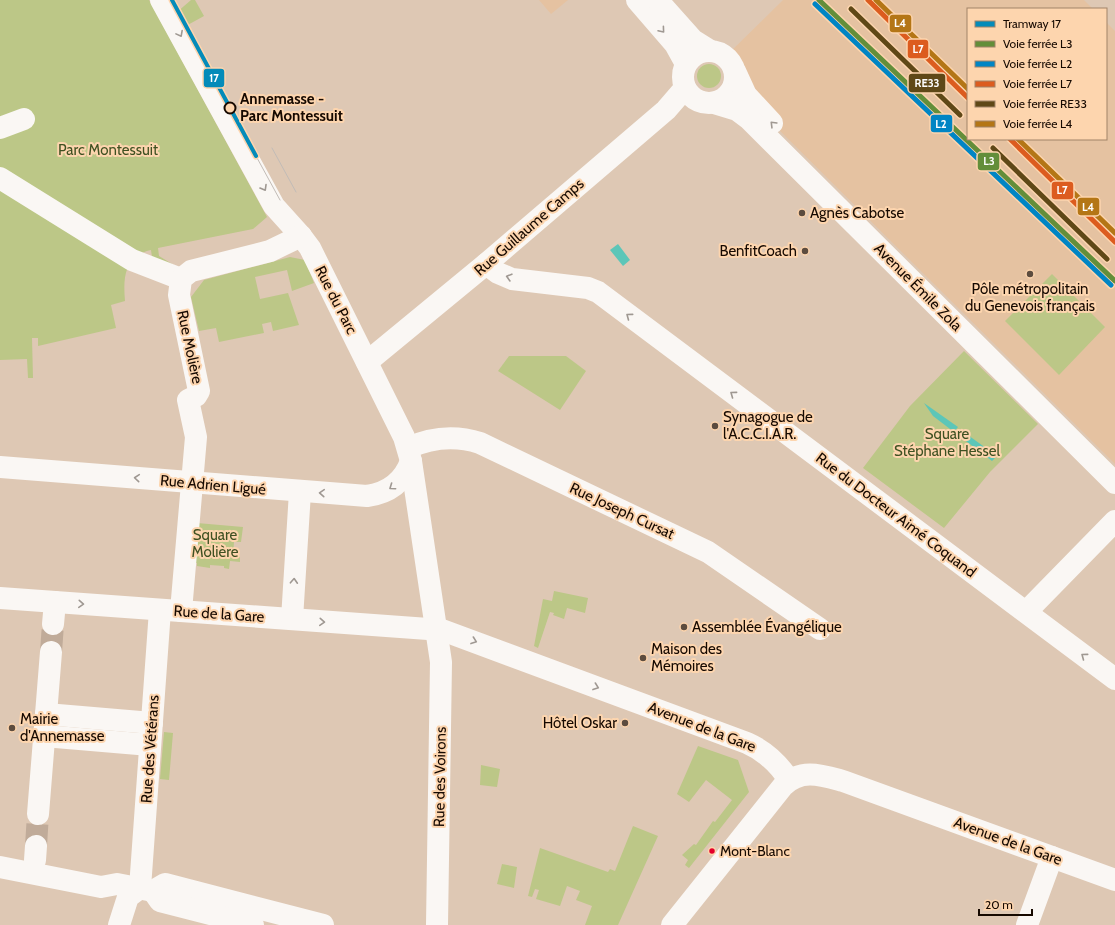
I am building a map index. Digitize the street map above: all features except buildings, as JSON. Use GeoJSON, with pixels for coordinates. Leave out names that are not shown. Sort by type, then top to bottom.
{"type":"FeatureCollection","features":[{"type":"Feature","properties":{"kind":"street"},"geometry":{"type":"LineString","coordinates":[[637,0],[678,49],[686,64]]}},
{"type":"Feature","properties":{"kind":"street"},"geometry":{"type":"LineString","coordinates":[[657,0],[692,40],[709,50],[720,52],[726,56],[733,65],[736,80],[730,92],[723,99],[714,103],[699,101],[692,97],[685,88],[683,77],[686,64],[694,55],[709,50]]}},
{"type":"Feature","properties":{"kind":"street","name":"Rue du Parc"},"geometry":{"type":"LineString","coordinates":[[167,2],[274,206],[310,248],[368,362],[410,454],[437,630]]}},
{"type":"Feature","properties":{"kind":"street","name":"Avenue Émile Zola"},"geometry":{"type":"LineString","coordinates":[[735,71],[746,95],[768,119],[1115,464]]}},
{"type":"Feature","properties":{"kind":"street","name":"Rue Guillaume Camps"},"geometry":{"type":"LineString","coordinates":[[368,362],[486,264],[666,110],[685,88]]}},
{"type":"Feature","properties":{"kind":"street","name":"Avenue Émile Zola"},"geometry":{"type":"LineString","coordinates":[[714,103],[736,110],[748,119],[1115,483]]}},
{"type":"Feature","properties":{"kind":"street"},"geometry":{"type":"LineString","coordinates":[[0,128],[24,119]]}},
{"type":"Feature","properties":{"kind":"street"},"geometry":{"type":"LineString","coordinates":[[0,178],[132,260],[181,279],[190,271],[270,251],[295,229]]}},
{"type":"Feature","properties":{"kind":"street","name":"Rue du Docteur Aimé Coquand"},"geometry":{"type":"LineString","coordinates":[[486,264],[508,278],[588,288],[598,292],[1115,679]]}},
{"type":"Feature","properties":{"kind":"street","name":"Rue Molière"},"geometry":{"type":"LineString","coordinates":[[170,610],[191,483],[196,437],[188,400],[198,394],[199,387],[179,295],[181,279]]}},
{"type":"Feature","properties":{"kind":"street","name":"Rue Joseph Cursat"},"geometry":{"type":"LineString","coordinates":[[410,454],[444,437],[460,438],[480,443],[708,552],[820,629]]}},
{"type":"Feature","properties":{"kind":"street","name":"Rue Adrien Ligué"},"geometry":{"type":"LineString","coordinates":[[0,467],[361,496],[381,493],[392,487],[402,478],[410,454]]}},
{"type":"Feature","properties":{"kind":"street"},"geometry":{"type":"LineString","coordinates":[[292,620],[300,492]]}},
{"type":"Feature","properties":{"kind":"street"},"geometry":{"type":"LineString","coordinates":[[1026,612],[1115,521]]}},
{"type":"Feature","properties":{"kind":"street","name":"Rue de la Gare"},"geometry":{"type":"LineString","coordinates":[[0,598],[437,630]]}},
{"type":"Feature","properties":{"kind":"street"},"geometry":{"type":"LineString","coordinates":[[53,624],[55,602]]}},
{"type":"Feature","properties":{"kind":"street","name":"Rue des Vétérans"},"geometry":{"type":"LineString","coordinates":[[145,882],[152,723],[170,610]]}},
{"type":"Feature","properties":{"kind":"street","name":"Avenue de la Gare"},"geometry":{"type":"LineString","coordinates":[[437,630],[453,633],[747,743],[760,749],[774,760],[789,780],[802,774],[822,775],[924,810],[1115,880]]}},
{"type":"Feature","properties":{"kind":"street","name":"Rue des Voirons"},"geometry":{"type":"LineString","coordinates":[[437,630],[441,672],[437,925]]}},
{"type":"Feature","properties":{"kind":"street"},"geometry":{"type":"LineString","coordinates":[[38,814],[51,652]]}},
{"type":"Feature","properties":{"kind":"street"},"geometry":{"type":"LineString","coordinates":[[46,714],[152,723]]}},
{"type":"Feature","properties":{"kind":"street"},"geometry":{"type":"LineString","coordinates":[[44,736],[150,745]]}},
{"type":"Feature","properties":{"kind":"street"},"geometry":{"type":"LineString","coordinates":[[672,925],[775,794],[789,780]]}},
{"type":"Feature","properties":{"kind":"street"},"geometry":{"type":"LineString","coordinates":[[0,853],[35,853],[103,874],[116,884]]}},
{"type":"Feature","properties":{"kind":"street"},"geometry":{"type":"LineString","coordinates":[[1027,925],[1052,857]]}},
{"type":"Feature","properties":{"kind":"street"},"geometry":{"type":"LineString","coordinates":[[0,867],[101,887],[116,884],[145,882],[165,884],[280,920],[323,925]]}},
{"type":"Feature","properties":{"kind":"street"},"geometry":{"type":"LineString","coordinates":[[145,882],[160,901],[227,922],[253,925]]}},
{"type":"Feature","properties":{"kind":"street"},"geometry":{"type":"LineString","coordinates":[[119,925],[128,897],[145,882]]}},
{"type":"Feature","properties":{"kind":"shaded area"},"geometry":{"type":"Polygon","coordinates":[[[539,0],[568,0],[551,14],[539,0]]]}},
{"type":"Feature","properties":{"kind":"shaded area"},"geometry":{"type":"Polygon","coordinates":[[[783,0],[1084,0],[1092,8],[967,8],[967,140],[1107,140],[1107,23],[1115,31],[1115,464],[768,119],[726,56],[783,0]]]}},
{"type":"Feature","properties":{"kind":"green space","name":"Parc Montessuit"},"geometry":{"type":"Polygon","coordinates":[[[0,0],[149,0],[267,217],[253,229],[158,248],[159,256],[177,267],[152,257],[151,250],[135,257],[130,263],[125,276],[125,301],[111,305],[116,328],[38,346],[38,338],[32,338],[33,378],[28,378],[27,359],[0,360],[0,0]]]}},
{"type":"Feature","properties":{"kind":"green space"},"geometry":{"type":"Polygon","coordinates":[[[191,0],[195,0],[204,16],[184,27],[176,13],[191,0]]]}},
{"type":"Feature","properties":{"kind":"green space"},"geometry":{"type":"Polygon","coordinates":[[[709,64],[714,65],[720,71],[720,81],[714,87],[709,88],[704,87],[698,81],[697,76],[698,71],[704,65],[709,64]]]}},
{"type":"Feature","properties":{"kind":"green space"},"geometry":{"type":"Polygon","coordinates":[[[290,257],[305,260],[314,283],[292,291],[287,270],[255,277],[260,299],[288,293],[299,325],[273,331],[271,322],[262,324],[264,333],[219,342],[216,328],[199,331],[191,297],[204,280],[290,257]]]}},
{"type":"Feature","properties":{"kind":"green space"},"geometry":{"type":"Polygon","coordinates":[[[1052,274],[1105,327],[1059,375],[1005,321],[1052,274]]]}},
{"type":"Feature","properties":{"kind":"green space","name":"Square Stéphane Hessel"},"geometry":{"type":"Polygon","coordinates":[[[964,351],[1038,424],[990,472],[944,528],[863,468],[910,406],[964,351]]]}},
{"type":"Feature","properties":{"kind":"green space"},"geometry":{"type":"Polygon","coordinates":[[[509,356],[566,356],[586,371],[560,410],[498,371],[509,356]]]}},
{"type":"Feature","properties":{"kind":"green space","name":"Square Molière"},"geometry":{"type":"Polygon","coordinates":[[[197,523],[243,527],[241,542],[234,542],[233,556],[240,557],[240,562],[230,561],[229,569],[224,568],[224,566],[210,565],[210,568],[197,566],[197,563],[194,563],[197,523]]]}},
{"type":"Feature","properties":{"kind":"green space"},"geometry":{"type":"Polygon","coordinates":[[[554,591],[588,598],[585,613],[567,608],[564,619],[553,615],[554,613],[550,612],[538,648],[534,646],[543,599],[552,601],[554,591]]]}},
{"type":"Feature","properties":{"kind":"green space"},"geometry":{"type":"Polygon","coordinates":[[[164,732],[173,733],[169,780],[160,779],[164,732]]]}},
{"type":"Feature","properties":{"kind":"green space"},"geometry":{"type":"Polygon","coordinates":[[[698,746],[738,760],[749,792],[689,868],[685,865],[688,860],[682,855],[694,844],[696,845],[713,821],[715,822],[732,800],[706,780],[689,802],[677,794],[698,746]]]}},
{"type":"Feature","properties":{"kind":"green space"},"geometry":{"type":"Polygon","coordinates":[[[481,765],[500,769],[497,787],[480,785],[481,765]]]}},
{"type":"Feature","properties":{"kind":"green space"},"geometry":{"type":"Polygon","coordinates":[[[633,826],[658,836],[618,925],[585,925],[592,906],[576,900],[580,891],[567,886],[560,906],[536,899],[539,890],[535,889],[532,897],[528,896],[540,848],[608,872],[610,869],[615,871],[633,826]]]}},
{"type":"Feature","properties":{"kind":"green space"},"geometry":{"type":"Polygon","coordinates":[[[502,864],[517,867],[514,888],[497,884],[502,864]]]}},
{"type":"Feature","properties":{"kind":"water"},"geometry":{"type":"Polygon","coordinates":[[[618,244],[630,260],[623,266],[610,250],[618,244]]]}},
{"type":"Feature","properties":{"kind":"water"},"geometry":{"type":"Polygon","coordinates":[[[924,403],[958,427],[954,432],[933,416],[924,403]]]}},
{"type":"Feature","properties":{"kind":"water"},"geometry":{"type":"Polygon","coordinates":[[[965,433],[997,456],[992,461],[962,438],[965,433]]]}},
{"type":"Feature","properties":{"kind":"tunnel"},"geometry":{"type":"LineString","coordinates":[[51,652],[53,624]]}},
{"type":"Feature","properties":{"kind":"tunnel"},"geometry":{"type":"LineString","coordinates":[[36,846],[38,814]]}},
{"type":"Feature","properties":{"kind":"tram line","name":"17"},"geometry":{"type":"LineString","coordinates":[[172,0],[256,156]]}},
{"type":"Feature","properties":{"kind":"tram line"},"geometry":{"type":"LineString","coordinates":[[272,148],[296,192]]}},
{"type":"Feature","properties":{"kind":"tram line"},"geometry":{"type":"LineString","coordinates":[[256,156],[280,200]]}},
{"type":"Feature","properties":{"kind":"railway"},"geometry":{"type":"LineString","coordinates":[[874,0],[967,91]]}},
{"type":"Feature","properties":{"kind":"railway"},"geometry":{"type":"LineString","coordinates":[[1016,140],[1115,236]]}},
{"type":"Feature","properties":{"kind":"rail line","name":"L3"},"geometry":{"type":"LineString","coordinates":[[819,0],[1115,281]]}},
{"type":"Feature","properties":{"kind":"rail line","name":"L7"},"geometry":{"type":"LineString","coordinates":[[868,0],[967,97]]}},
{"type":"Feature","properties":{"kind":"rail line","name":"L4"},"geometry":{"type":"LineString","coordinates":[[876,0],[967,88]]}},
{"type":"Feature","properties":{"kind":"rail line","name":"L2"},"geometry":{"type":"LineString","coordinates":[[815,4],[1111,285]]}},
{"type":"Feature","properties":{"kind":"rail line","name":"RE33"},"geometry":{"type":"LineString","coordinates":[[851,9],[960,115]]}},
{"type":"Feature","properties":{"kind":"rail line","name":"L7"},"geometry":{"type":"LineString","coordinates":[[1011,140],[1115,242]]}},
{"type":"Feature","properties":{"kind":"rail line","name":"L4"},"geometry":{"type":"LineString","coordinates":[[1019,140],[1115,233]]}},
{"type":"Feature","properties":{"kind":"rail line","name":"RE33"},"geometry":{"type":"LineString","coordinates":[[993,148],[1107,259]]}},
{"type":"Feature","properties":{"kind":"place","name":"Annemasse - Parc Montessuit"},"geometry":{"type":"Point","coordinates":[230,108]}},
{"type":"Feature","properties":{"kind":"place","name":"Agnès Cabotse"},"geometry":{"type":"Point","coordinates":[802,213]}},
{"type":"Feature","properties":{"kind":"place","name":"BenfitCoach"},"geometry":{"type":"Point","coordinates":[805,251]}},
{"type":"Feature","properties":{"kind":"place","name":"Pôle métropolitain du Genevois français"},"geometry":{"type":"Point","coordinates":[1030,274]}},
{"type":"Feature","properties":{"kind":"place","name":"Synagogue de l'A.C.C.I.A.R."},"geometry":{"type":"Point","coordinates":[715,426]}},
{"type":"Feature","properties":{"kind":"place","name":"Assemblée Évangélique"},"geometry":{"type":"Point","coordinates":[684,627]}},
{"type":"Feature","properties":{"kind":"place","name":"Maison des Mémoires"},"geometry":{"type":"Point","coordinates":[643,658]}},
{"type":"Feature","properties":{"kind":"place","name":"Hôtel Oskar"},"geometry":{"type":"Point","coordinates":[625,723]}},
{"type":"Feature","properties":{"kind":"place","name":"Mairie d'Annemasse"},"geometry":{"type":"Point","coordinates":[12,728]}},
{"type":"Feature","properties":{"kind":"place","name":"Mont-Blanc"},"geometry":{"type":"Point","coordinates":[712,851]}}]}
